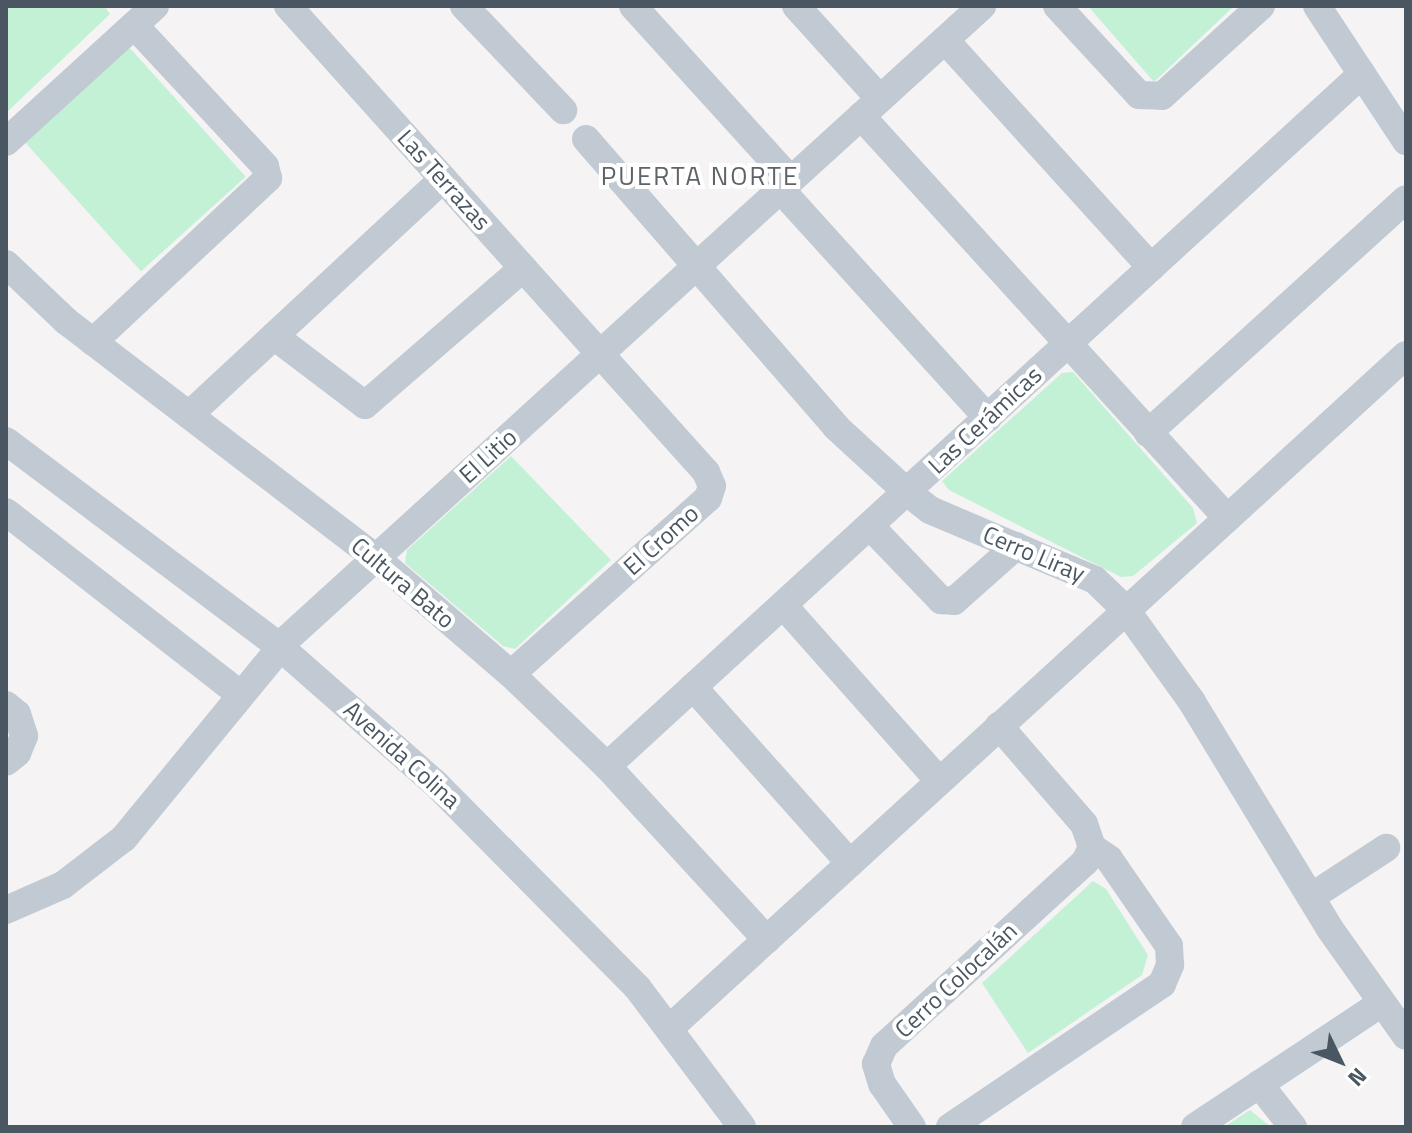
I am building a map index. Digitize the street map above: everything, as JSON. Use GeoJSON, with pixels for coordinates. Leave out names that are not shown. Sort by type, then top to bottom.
{"type":"FeatureCollection","features":[{"type":"Feature","properties":{"kind":"street","name":"Las Terrazas"},"geometry":{"type":"LineString","coordinates":[[288,6],[600,354]]}},
{"type":"Feature","properties":{"kind":"street"},"geometry":{"type":"LineString","coordinates":[[464,6],[563,110]]}},
{"type":"Feature","properties":{"kind":"street"},"geometry":{"type":"LineString","coordinates":[[633,6],[988,418]]}},
{"type":"Feature","properties":{"kind":"street"},"geometry":{"type":"LineString","coordinates":[[796,6],[870,108],[1066,345],[1227,518]]}},
{"type":"Feature","properties":{"kind":"street"},"geometry":{"type":"LineString","coordinates":[[1057,6],[1139,95],[1162,96],[1261,6]]}},
{"type":"Feature","properties":{"kind":"street"},"geometry":{"type":"LineString","coordinates":[[1317,6],[1406,141]]}},
{"type":"Feature","properties":{"kind":"street","name":"El Litio"},"geometry":{"type":"LineString","coordinates":[[8,903],[63,885],[124,838],[280,647],[945,40],[969,10]]}},
{"type":"Feature","properties":{"kind":"street"},"geometry":{"type":"LineString","coordinates":[[6,142],[144,16],[265,166],[268,178],[93,342]]}},
{"type":"Feature","properties":{"kind":"street"},"geometry":{"type":"LineString","coordinates":[[945,40],[1151,267]]}},
{"type":"Feature","properties":{"kind":"street","name":"Las Cerámicas"},"geometry":{"type":"LineString","coordinates":[[607,766],[1362,74]]}},
{"type":"Feature","properties":{"kind":"street","name":"Cerro Liray"},"geometry":{"type":"LineString","coordinates":[[586,139],[699,263],[822,411],[907,492],[930,510],[1095,580],[1126,610],[1192,702],[1311,897],[1380,1004],[1406,1036]]}},
{"type":"Feature","properties":{"kind":"street"},"geometry":{"type":"LineString","coordinates":[[189,415],[443,179]]}},
{"type":"Feature","properties":{"kind":"street"},"geometry":{"type":"LineString","coordinates":[[1148,433],[1406,199]]}},
{"type":"Feature","properties":{"kind":"street","name":"Cultura Bato"},"geometry":{"type":"LineString","coordinates":[[6,264],[93,342],[376,558],[511,674],[607,766],[767,940]]}},
{"type":"Feature","properties":{"kind":"street"},"geometry":{"type":"LineString","coordinates":[[274,336],[365,405],[523,268]]}},
{"type":"Feature","properties":{"kind":"street","name":"El Cromo"},"geometry":{"type":"LineString","coordinates":[[511,674],[708,498],[712,486],[706,472],[600,354]]}},
{"type":"Feature","properties":{"kind":"street"},"geometry":{"type":"LineString","coordinates":[[671,1027],[1406,355]]}},
{"type":"Feature","properties":{"kind":"street","name":"Avenida Colina"},"geometry":{"type":"LineString","coordinates":[[6,441],[280,647],[506,851],[671,1027],[742,1127]]}},
{"type":"Feature","properties":{"kind":"street"},"geometry":{"type":"LineString","coordinates":[[6,512],[240,694]]}},
{"type":"Feature","properties":{"kind":"street"},"geometry":{"type":"LineString","coordinates":[[870,526],[941,600],[954,601],[1016,546]]}},
{"type":"Feature","properties":{"kind":"street"},"geometry":{"type":"LineString","coordinates":[[783,605],[939,781]]}},
{"type":"Feature","properties":{"kind":"street"},"geometry":{"type":"LineString","coordinates":[[693,687],[850,863]]}},
{"type":"Feature","properties":{"kind":"street"},"geometry":{"type":"LineString","coordinates":[[6,705],[17,714],[24,736],[17,753],[6,762]]}},
{"type":"Feature","properties":{"kind":"street"},"geometry":{"type":"LineString","coordinates":[[950,1127],[1162,984],[1170,965],[1169,946],[1109,859],[1092,847],[1084,824],[999,726]]}},
{"type":"Feature","properties":{"kind":"street","name":"Cerro Colocalán"},"geometry":{"type":"LineString","coordinates":[[912,1127],[882,1084],[876,1064],[884,1046],[1085,862],[1092,847]]}},
{"type":"Feature","properties":{"kind":"street"},"geometry":{"type":"LineString","coordinates":[[1311,897],[1386,848]]}},
{"type":"Feature","properties":{"kind":"street"},"geometry":{"type":"LineString","coordinates":[[1195,1127],[1380,1004]]}},
{"type":"Feature","properties":{"kind":"street"},"geometry":{"type":"LineString","coordinates":[[1259,1084],[1293,1127]]}},
{"type":"Feature","properties":{"kind":"green space"},"geometry":{"type":"Polygon","coordinates":[[[6,6],[104,6],[110,14],[6,113],[6,6]]]}},
{"type":"Feature","properties":{"kind":"green space"},"geometry":{"type":"Polygon","coordinates":[[[1088,6],[1234,6],[1154,82],[1088,6]]]}},
{"type":"Feature","properties":{"kind":"green space"},"geometry":{"type":"Polygon","coordinates":[[[128,46],[246,177],[141,271],[23,140],[128,46]]]}},
{"type":"Feature","properties":{"kind":"green space"},"geometry":{"type":"Polygon","coordinates":[[[1073,372],[1193,508],[1197,523],[1133,576],[1121,577],[949,490],[942,481],[1062,373],[1073,372]]]}},
{"type":"Feature","properties":{"kind":"green space"},"geometry":{"type":"Polygon","coordinates":[[[511,456],[611,560],[515,649],[503,646],[405,563],[407,550],[511,456]]]}},
{"type":"Feature","properties":{"kind":"green space"},"geometry":{"type":"Polygon","coordinates":[[[1093,881],[1106,889],[1148,955],[1142,975],[1028,1053],[982,983],[1093,881]]]}},
{"type":"Feature","properties":{"kind":"green space"},"geometry":{"type":"Polygon","coordinates":[[[1250,1110],[1271,1127],[1224,1127],[1250,1110]]]}},
{"type":"Feature","properties":{"kind":"district","name":"PUERTA NORTE"},"geometry":{"type":"Point","coordinates":[700,176]}}]}
